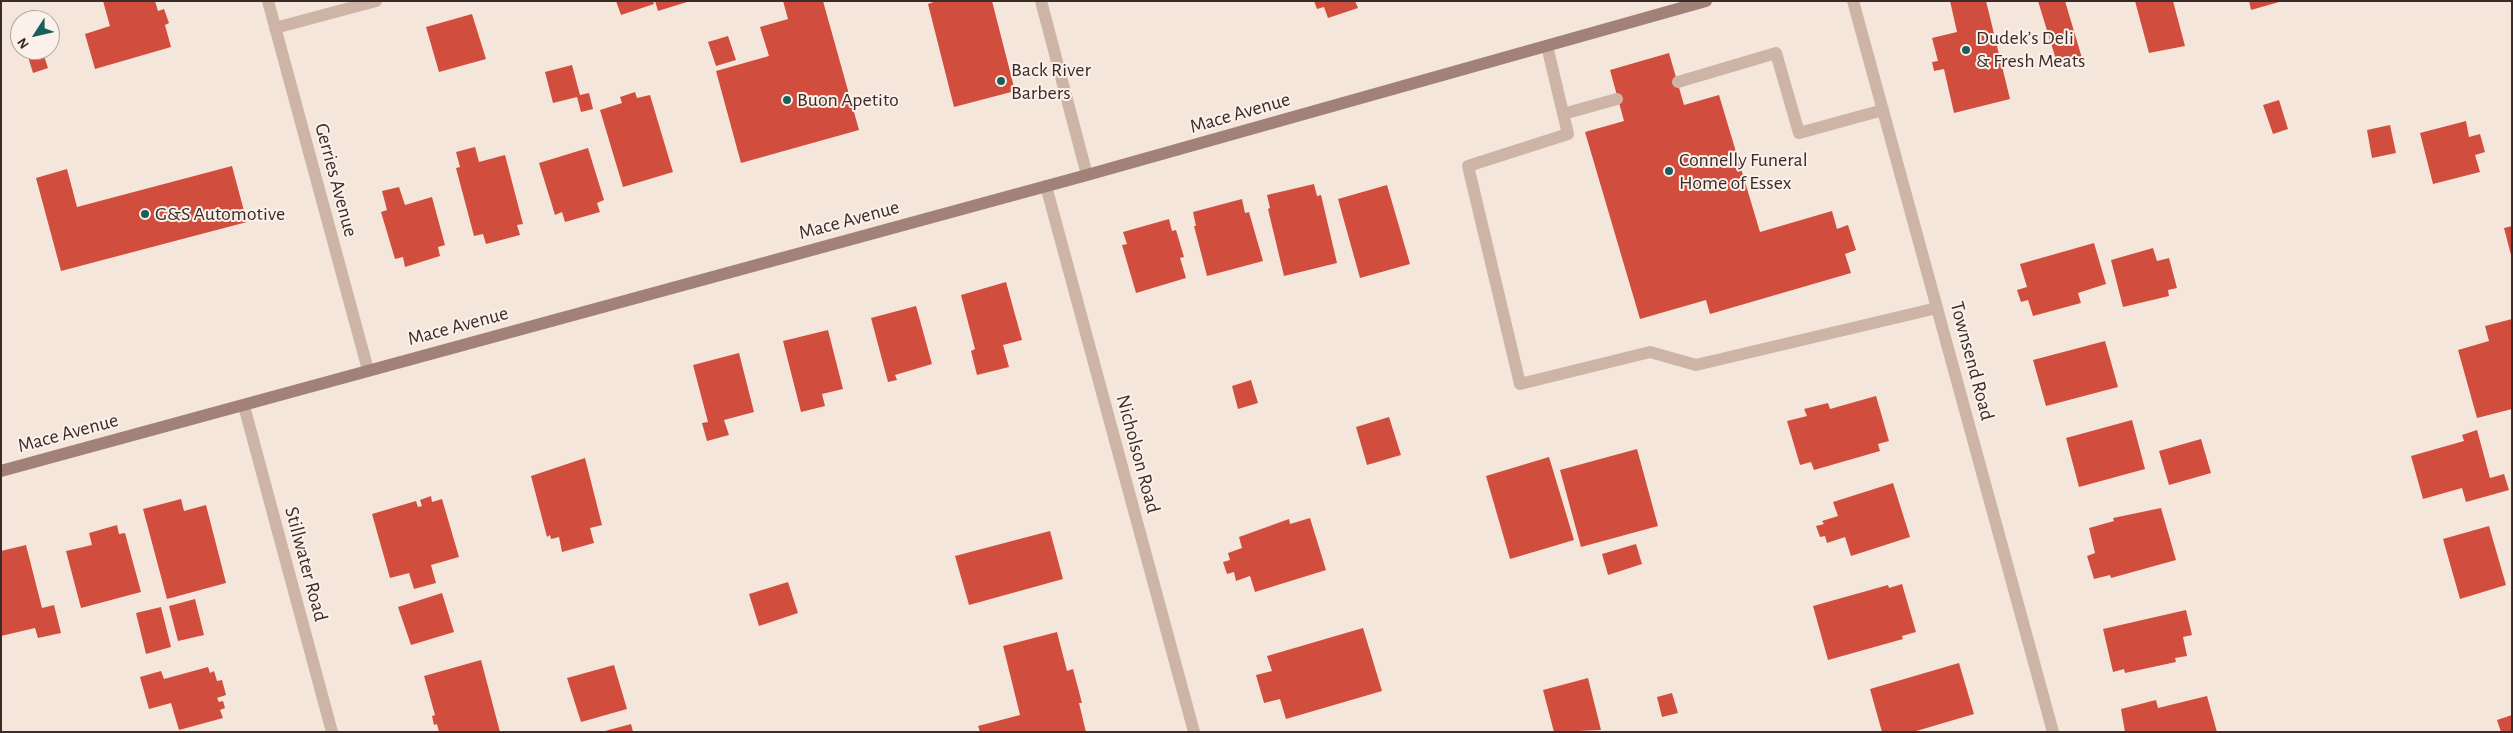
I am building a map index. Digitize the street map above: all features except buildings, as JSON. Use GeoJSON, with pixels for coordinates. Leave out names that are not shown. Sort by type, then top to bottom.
{"type":"FeatureCollection","features":[{"type":"Feature","properties":{"kind":"main road","name":"Mace Avenue"},"geometry":{"type":"LineString","coordinates":[[1,471],[1087,175],[1706,1]]}},
{"type":"Feature","properties":{"kind":"street","name":"Gerries Avenue"},"geometry":{"type":"LineString","coordinates":[[268,1],[368,370]]}},
{"type":"Feature","properties":{"kind":"street"},"geometry":{"type":"LineString","coordinates":[[275,28],[376,1]]}},
{"type":"Feature","properties":{"kind":"street"},"geometry":{"type":"LineString","coordinates":[[1041,1],[1087,175]]}},
{"type":"Feature","properties":{"kind":"street","name":"Townsend Road"},"geometry":{"type":"LineString","coordinates":[[1853,1],[2053,732]]}},
{"type":"Feature","properties":{"kind":"street"},"geometry":{"type":"LineString","coordinates":[[1547,46],[1568,134],[1468,166],[1520,384],[1650,352],[1696,365],[1938,308]]}},
{"type":"Feature","properties":{"kind":"street"},"geometry":{"type":"LineString","coordinates":[[1678,82],[1776,53],[1799,133],[1882,110]]}},
{"type":"Feature","properties":{"kind":"street"},"geometry":{"type":"LineString","coordinates":[[1563,114],[1617,99]]}},
{"type":"Feature","properties":{"kind":"street","name":"Nicholson Road"},"geometry":{"type":"LineString","coordinates":[[1046,186],[1194,732]]}},
{"type":"Feature","properties":{"kind":"street","name":"Stillwater Road"},"geometry":{"type":"LineString","coordinates":[[244,406],[332,732]]}},
{"type":"Feature","properties":{"kind":"place","name":"Dudek’s Deli & Fresh Meats"},"geometry":{"type":"Point","coordinates":[1966,50]}},
{"type":"Feature","properties":{"kind":"place","name":"Back River Barbers"},"geometry":{"type":"Point","coordinates":[1001,81]}},
{"type":"Feature","properties":{"kind":"place","name":"Buon Apetito"},"geometry":{"type":"Point","coordinates":[787,100]}},
{"type":"Feature","properties":{"kind":"place","name":"Connelly Funeral Home of Essex"},"geometry":{"type":"Point","coordinates":[1669,171]}},
{"type":"Feature","properties":{"kind":"place","name":"G&S Automotive"},"geometry":{"type":"Point","coordinates":[145,214]}}]}
